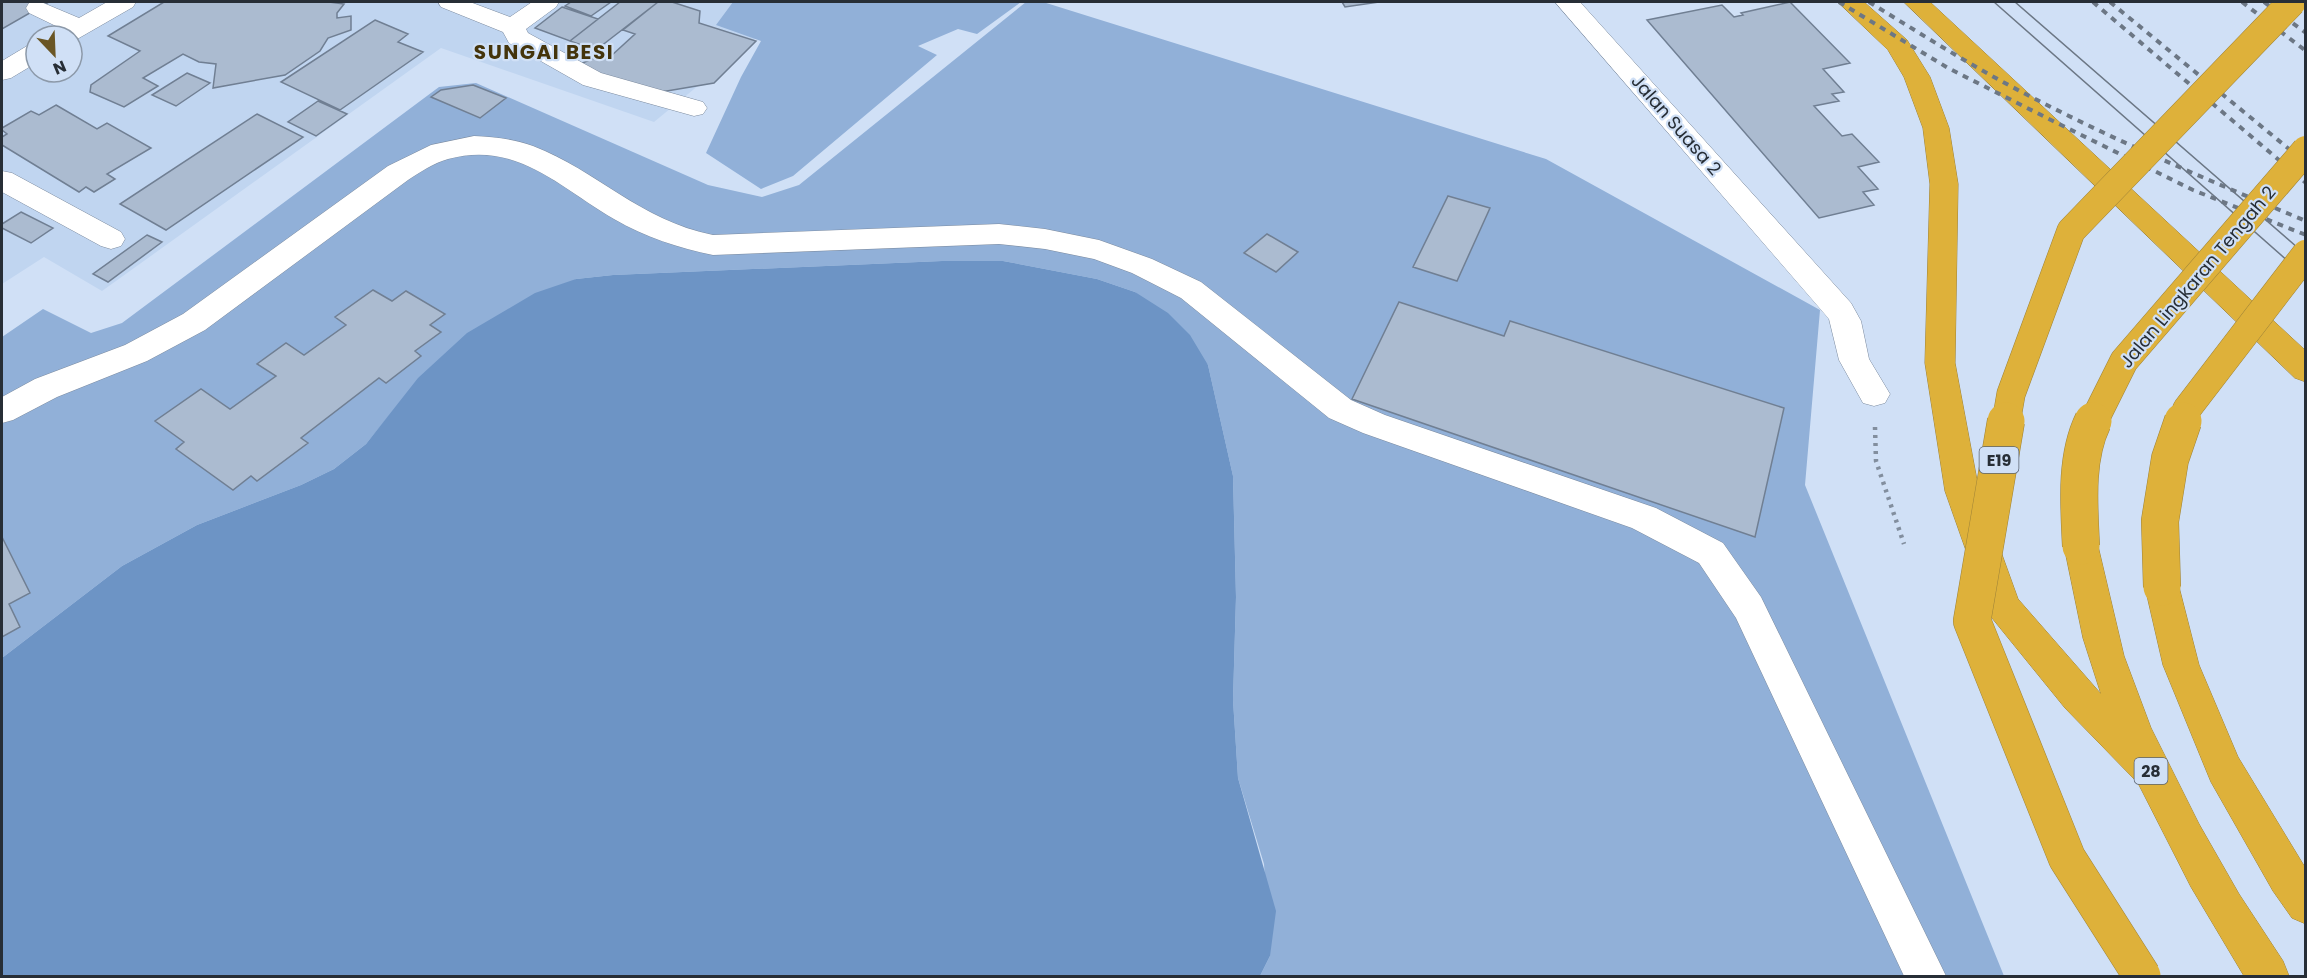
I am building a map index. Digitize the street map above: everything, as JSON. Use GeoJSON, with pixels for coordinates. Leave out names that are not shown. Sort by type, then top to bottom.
{"type":"FeatureCollection","features":[{"type":"Feature","properties":{"kind":"highway"},"geometry":{"type":"LineString","coordinates":[[1850,2],[1898,45],[1917,77],[1936,128],[1944,184],[1941,363],[1962,491],[2004,607],[2078,696],[2152,771]]}},
{"type":"Feature","properties":{"kind":"highway"},"geometry":{"type":"LineString","coordinates":[[1916,2],[2306,370]]}},
{"type":"Feature","properties":{"kind":"highway","name":"E19"},"geometry":{"type":"LineString","coordinates":[[2142,976],[2067,858],[1972,621],[2011,394],[2071,231],[2292,2]]}},
{"type":"Feature","properties":{"kind":"highway","name":"Jalan Lingkaran Tengah 2"},"geometry":{"type":"LineString","coordinates":[[2268,976],[2195,857],[2152,771],[2117,689],[2095,611],[2081,546],[2079,496],[2085,438],[2124,361],[2306,150]]}},
{"type":"Feature","properties":{"kind":"highway"},"geometry":{"type":"LineString","coordinates":[[2306,254],[2187,409],[2170,459],[2160,521],[2162,587],[2181,665],[2224,769],[2287,877],[2306,904]]}},
{"type":"Feature","properties":{"kind":"street"},"geometry":{"type":"LineString","coordinates":[[84,25],[124,2]]}},
{"type":"Feature","properties":{"kind":"street"},"geometry":{"type":"LineString","coordinates":[[450,2],[513,27],[518,38],[592,79],[694,108]]}},
{"type":"Feature","properties":{"kind":"street"},"geometry":{"type":"LineString","coordinates":[[513,27],[547,2]]}},
{"type":"Feature","properties":{"kind":"street","name":"Jalan Suasa 2"},"geometry":{"type":"LineString","coordinates":[[1567,2],[1592,27],[1846,321],[1854,360],[1874,394]]}},
{"type":"Feature","properties":{"kind":"street"},"geometry":{"type":"LineString","coordinates":[[38,8],[61,24]]}},
{"type":"Feature","properties":{"kind":"street"},"geometry":{"type":"LineString","coordinates":[[2,72],[24,59]]}},
{"type":"Feature","properties":{"kind":"street"},"geometry":{"type":"LineString","coordinates":[[2,411],[46,388],[136,353],[195,322],[398,173],[424,158],[448,149],[474,146],[506,147],[535,156],[572,176],[623,211],[648,224],[715,245],[999,234],[1045,239],[1099,250],[1142,266],[1191,290],[1340,409],[1374,424],[1644,518],[1711,553],[1749,608],[1925,976]]}},
{"type":"Feature","properties":{"kind":"street"},"geometry":{"type":"LineString","coordinates":[[2,180],[111,239]]}},
{"type":"Feature","properties":{"kind":"path"},"geometry":{"type":"LineString","coordinates":[[1874,394],[1876,461],[1904,544]]}},
{"type":"Feature","properties":{"kind":"shaded area"},"geometry":{"type":"Polygon","coordinates":[[[2,2],[800,2],[654,122],[441,48],[102,291],[44,257],[2,284],[2,2]]]}},
{"type":"Feature","properties":{"kind":"shaded area"},"geometry":{"type":"Polygon","coordinates":[[[733,2],[1021,2],[977,34],[958,29],[918,46],[937,55],[793,176],[761,189],[706,153],[741,77],[761,41],[716,25],[733,2]]]}},
{"type":"Feature","properties":{"kind":"shaded area"},"geometry":{"type":"Polygon","coordinates":[[[1026,2],[1043,2],[1546,159],[1820,310],[1805,485],[2004,976],[1260,976],[1270,956],[1264,864],[1238,778],[1233,700],[1236,597],[1233,476],[1208,365],[1135,292],[1097,279],[1003,261],[942,261],[613,275],[576,279],[392,412],[366,444],[334,469],[301,485],[197,525],[122,566],[2,658],[2,337],[43,309],[91,333],[122,323],[439,87],[476,83],[708,185],[762,197],[799,185],[1026,2]]]}},
{"type":"Feature","properties":{"kind":"shaded area"},"geometry":{"type":"Polygon","coordinates":[[[942,261],[1003,261],[1097,279],[1135,292],[1168,313],[1190,335],[1208,365],[1233,476],[1236,597],[1233,700],[1238,778],[1276,911],[1270,956],[1260,976],[2,976],[2,658],[122,566],[197,525],[301,485],[334,469],[366,444],[418,378],[467,333],[535,293],[576,279],[613,275],[942,261]]]}},
{"type":"Feature","properties":{"kind":"building"},"geometry":{"type":"Polygon","coordinates":[[[2,2],[49,2],[2,29],[2,2]]]}},
{"type":"Feature","properties":{"kind":"building"},"geometry":{"type":"Polygon","coordinates":[[[164,2],[329,2],[344,4],[337,13],[337,18],[351,16],[351,30],[328,38],[320,51],[285,75],[213,88],[216,64],[199,62],[183,54],[143,78],[158,86],[124,107],[90,92],[91,85],[140,51],[108,36],[164,2]]]}},
{"type":"Feature","properties":{"kind":"building"},"geometry":{"type":"Polygon","coordinates":[[[571,2],[611,2],[591,16],[565,6],[571,2]]]}},
{"type":"Feature","properties":{"kind":"building"},"geometry":{"type":"Polygon","coordinates":[[[620,2],[658,2],[596,50],[570,41],[620,2]]]}},
{"type":"Feature","properties":{"kind":"building"},"geometry":{"type":"Polygon","coordinates":[[[658,2],[672,2],[700,11],[699,23],[756,41],[714,83],[655,93],[575,66],[602,55],[611,56],[635,34],[623,30],[658,2]]]}},
{"type":"Feature","properties":{"kind":"building"},"geometry":{"type":"Polygon","coordinates":[[[1342,2],[1379,2],[1345,7],[1342,2]]]}},
{"type":"Feature","properties":{"kind":"building"},"geometry":{"type":"Polygon","coordinates":[[[1790,2],[1850,63],[1823,69],[1844,92],[1832,94],[1839,101],[1814,106],[1842,136],[1852,134],[1879,162],[1858,167],[1878,189],[1863,192],[1874,205],[1819,218],[1647,20],[1722,5],[1734,17],[1743,15],[1741,13],[1790,2]]]}},
{"type":"Feature","properties":{"kind":"building"},"geometry":{"type":"Polygon","coordinates":[[[562,7],[598,19],[570,41],[535,28],[562,7]]]}},
{"type":"Feature","properties":{"kind":"building"},"geometry":{"type":"Polygon","coordinates":[[[375,20],[408,34],[398,42],[423,52],[340,110],[281,82],[375,20]]]}},
{"type":"Feature","properties":{"kind":"building"},"geometry":{"type":"Polygon","coordinates":[[[187,73],[210,83],[176,106],[152,95],[187,73]]]}},
{"type":"Feature","properties":{"kind":"building"},"geometry":{"type":"Polygon","coordinates":[[[473,85],[506,98],[480,118],[431,97],[441,90],[473,85]]]}},
{"type":"Feature","properties":{"kind":"building"},"geometry":{"type":"Polygon","coordinates":[[[318,101],[347,114],[316,136],[288,122],[318,101]]]}},
{"type":"Feature","properties":{"kind":"building"},"geometry":{"type":"Polygon","coordinates":[[[56,105],[97,129],[107,123],[151,148],[107,174],[115,179],[94,192],[86,187],[79,192],[2,145],[2,137],[7,134],[2,128],[31,111],[39,115],[56,105]]]}},
{"type":"Feature","properties":{"kind":"building"},"geometry":{"type":"Polygon","coordinates":[[[257,114],[303,137],[166,230],[120,204],[257,114]]]}},
{"type":"Feature","properties":{"kind":"building"},"geometry":{"type":"Polygon","coordinates":[[[1448,196],[1490,208],[1457,281],[1413,267],[1448,196]]]}},
{"type":"Feature","properties":{"kind":"building"},"geometry":{"type":"Polygon","coordinates":[[[21,212],[53,228],[31,243],[2,228],[2,224],[21,212]]]}},
{"type":"Feature","properties":{"kind":"building"},"geometry":{"type":"Polygon","coordinates":[[[1267,234],[1298,252],[1276,272],[1244,253],[1267,234]]]}},
{"type":"Feature","properties":{"kind":"building"},"geometry":{"type":"Polygon","coordinates":[[[147,235],[162,242],[108,282],[93,274],[147,235]]]}},
{"type":"Feature","properties":{"kind":"building"},"geometry":{"type":"Polygon","coordinates":[[[373,290],[392,301],[406,291],[445,314],[430,325],[441,332],[415,351],[421,356],[386,383],[379,378],[301,438],[308,443],[257,481],[251,476],[233,490],[176,449],[184,442],[155,421],[201,389],[230,409],[276,376],[257,364],[286,343],[304,355],[346,325],[335,317],[373,290]]]}},
{"type":"Feature","properties":{"kind":"building"},"geometry":{"type":"Polygon","coordinates":[[[1399,302],[1504,336],[1510,321],[1784,408],[1755,537],[1352,399],[1399,302]]]}},
{"type":"Feature","properties":{"kind":"building"},"geometry":{"type":"Polygon","coordinates":[[[2,537],[30,593],[9,604],[20,627],[2,637],[2,537]]]}},
{"type":"Feature","properties":{"kind":"tram line"},"geometry":{"type":"LineString","coordinates":[[1994,2],[2306,277]]}},
{"type":"Feature","properties":{"kind":"tram line"},"geometry":{"type":"LineString","coordinates":[[2015,2],[2306,255]]}},
{"type":"Feature","properties":{"kind":"railway"},"geometry":{"type":"LineString","coordinates":[[1839,2],[1948,68],[2053,121],[2193,190],[2306,235]]}},
{"type":"Feature","properties":{"kind":"railway"},"geometry":{"type":"LineString","coordinates":[[1869,2],[1969,63],[2077,120],[2306,221]]}},
{"type":"Feature","properties":{"kind":"railway"},"geometry":{"type":"LineString","coordinates":[[2093,2],[2306,183]]}},
{"type":"Feature","properties":{"kind":"railway"},"geometry":{"type":"LineString","coordinates":[[2110,2],[2306,163]]}},
{"type":"Feature","properties":{"kind":"railway"},"geometry":{"type":"LineString","coordinates":[[2242,2],[2306,51]]}},
{"type":"Feature","properties":{"kind":"railway"},"geometry":{"type":"LineString","coordinates":[[2264,2],[2306,33]]}},
{"type":"Feature","properties":{"kind":"district","name":"SUNGAI BESI"},"geometry":{"type":"Point","coordinates":[544,52]}}]}
